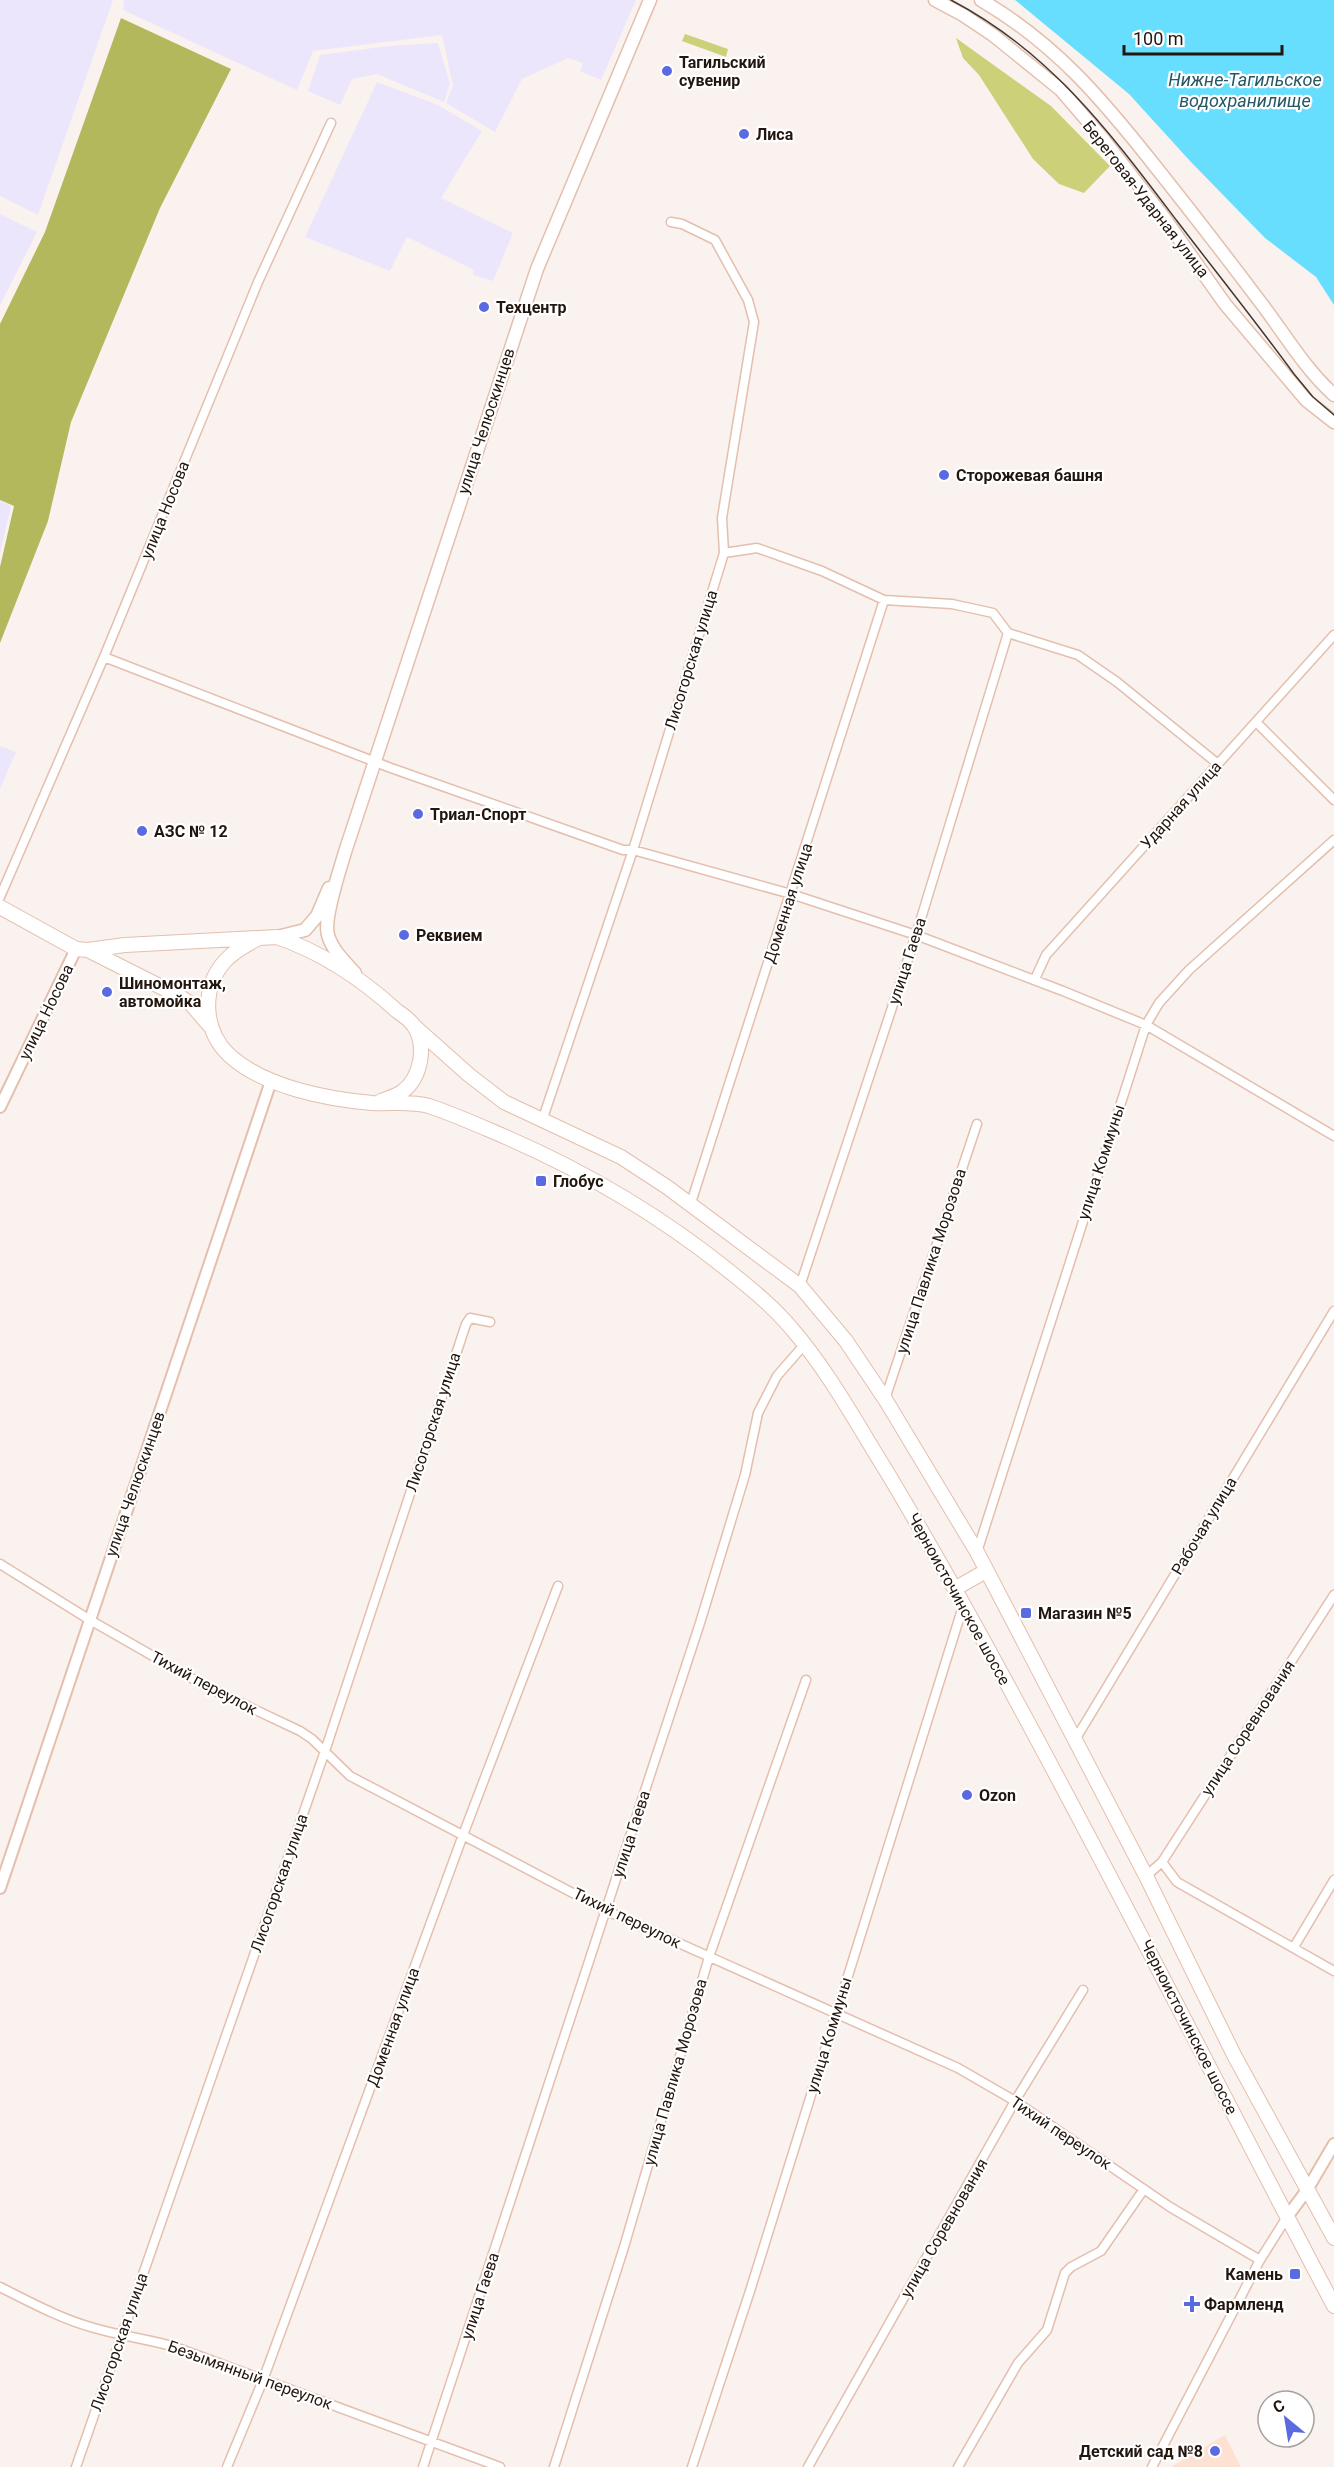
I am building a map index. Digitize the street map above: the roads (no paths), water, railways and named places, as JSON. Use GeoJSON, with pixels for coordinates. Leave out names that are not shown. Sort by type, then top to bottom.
{"type":"FeatureCollection","features":[{"type":"Feature","properties":{"kind":"main road","name":"улица Челюскинцев"},"geometry":{"type":"LineString","coordinates":[[362,981],[339,956],[327,934],[328,918],[345,852],[537,269],[650,0]]}},
{"type":"Feature","properties":{"kind":"main road","name":"Береговая-Ударная улица"},"geometry":{"type":"LineString","coordinates":[[935,0],[993,35],[1061,90],[1131,174],[1226,304],[1306,400],[1334,422]]}},
{"type":"Feature","properties":{"kind":"main road","name":"Береговая-Ударная улица"},"geometry":{"type":"LineString","coordinates":[[981,0],[1018,25],[1065,62],[1108,108],[1260,302],[1312,373],[1334,395]]}},
{"type":"Feature","properties":{"kind":"main road","name":"улица Челюскинцев"},"geometry":{"type":"LineString","coordinates":[[277,938],[305,930],[317,916],[345,852]]}},
{"type":"Feature","properties":{"kind":"main road"},"geometry":{"type":"LineString","coordinates":[[0,907],[82,949],[179,996],[191,1004],[232,1058],[271,1082],[340,1100],[376,1103],[401,1093],[411,1084],[417,1072],[421,1060],[421,1041],[414,1026],[362,981],[298,944],[277,938],[82,949]]}},
{"type":"Feature","properties":{"kind":"main road"},"geometry":{"type":"LineString","coordinates":[[209,1026],[209,998],[216,973],[233,953],[257,939]]}},
{"type":"Feature","properties":{"kind":"main road","name":"Черноисточинское шоссе"},"geometry":{"type":"LineString","coordinates":[[414,1026],[469,1075],[504,1102],[621,1157],[667,1187],[800,1286],[846,1341],[885,1399],[976,1552],[1146,1876],[1234,2055],[1334,2238]]}},
{"type":"Feature","properties":{"kind":"main road","name":"Черноисточинское шоссе"},"geometry":{"type":"LineString","coordinates":[[376,1103],[421,1104],[453,1114],[525,1145],[602,1183],[677,1232],[729,1270],[776,1312],[804,1345],[843,1401],[956,1588],[1118,1889],[1334,2306]]}},
{"type":"Feature","properties":{"kind":"main road"},"geometry":{"type":"LineString","coordinates":[[956,1588],[986,1571]]}},
{"type":"Feature","properties":{"kind":"street","name":"улица Носова"},"geometry":{"type":"LineString","coordinates":[[0,897],[104,657],[258,282],[331,123]]}},
{"type":"Feature","properties":{"kind":"street","name":"Лисогорская улица"},"geometry":{"type":"LineString","coordinates":[[542,1121],[633,850],[724,553],[723,518],[754,322],[748,300],[715,240],[682,224],[672,222]]}},
{"type":"Feature","properties":{"kind":"street"},"geometry":{"type":"LineString","coordinates":[[724,553],[757,548],[822,570],[884,600],[952,604],[993,613],[1008,633],[1078,655],[1117,682],[1218,764]]}},
{"type":"Feature","properties":{"kind":"street","name":"Доменная улица"},"geometry":{"type":"LineString","coordinates":[[690,1206],[884,600]]}},
{"type":"Feature","properties":{"kind":"street","name":"улица Гаева"},"geometry":{"type":"LineString","coordinates":[[800,1286],[916,935],[1008,633]]}},
{"type":"Feature","properties":{"kind":"street","name":"Ударная улица"},"geometry":{"type":"LineString","coordinates":[[1035,979],[1046,955],[1334,635]]}},
{"type":"Feature","properties":{"kind":"street"},"geometry":{"type":"LineString","coordinates":[[104,657],[374,761],[623,850],[633,850],[791,894],[916,935],[1035,979],[1146,1025],[1334,1136]]}},
{"type":"Feature","properties":{"kind":"street"},"geometry":{"type":"LineString","coordinates":[[1257,723],[1334,800]]}},
{"type":"Feature","properties":{"kind":"street","name":"улица Коммуны"},"geometry":{"type":"LineString","coordinates":[[976,1552],[1146,1025],[1159,1003],[1189,970],[1334,840]]}},
{"type":"Feature","properties":{"kind":"street","name":"улица Носова"},"geometry":{"type":"LineString","coordinates":[[0,1107],[82,949]]}},
{"type":"Feature","properties":{"kind":"street","name":"улица Челюскинцев"},"geometry":{"type":"LineString","coordinates":[[0,1888],[271,1082]]}},
{"type":"Feature","properties":{"kind":"street","name":"улица Павлика Морозова"},"geometry":{"type":"LineString","coordinates":[[885,1399],[976,1124]]}},
{"type":"Feature","properties":{"kind":"street","name":"Рабочая улица"},"geometry":{"type":"LineString","coordinates":[[1075,1740],[1334,1311]]}},
{"type":"Feature","properties":{"kind":"street","name":"Лисогорская улица"},"geometry":{"type":"LineString","coordinates":[[76,2467],[325,1751],[466,1324],[473,1317],[490,1322]]}},
{"type":"Feature","properties":{"kind":"street","name":"улица Гаева"},"geometry":{"type":"LineString","coordinates":[[423,2467],[700,1623],[745,1475],[758,1413],[777,1376],[804,1345]]}},
{"type":"Feature","properties":{"kind":"street","name":"Тихий переулок"},"geometry":{"type":"LineString","coordinates":[[0,1564],[90,1620],[207,1687],[300,1731],[325,1751],[350,1776],[607,1911],[958,2068],[1015,2102],[1170,2207],[1260,2260]]}},
{"type":"Feature","properties":{"kind":"street","name":"Доменная улица"},"geometry":{"type":"LineString","coordinates":[[227,2467],[263,2380],[463,1835],[558,1586]]}},
{"type":"Feature","properties":{"kind":"street","name":"улица Соревнования"},"geometry":{"type":"LineString","coordinates":[[1146,1876],[1162,1862],[1334,1595]]}},
{"type":"Feature","properties":{"kind":"street","name":"улица Коммуны"},"geometry":{"type":"LineString","coordinates":[[692,2467],[750,2291],[835,2014],[957,1632],[964,1603]]}},
{"type":"Feature","properties":{"kind":"street","name":"улица Павлика Морозова"},"geometry":{"type":"LineString","coordinates":[[554,2467],[624,2247],[709,1957],[806,1680]]}},
{"type":"Feature","properties":{"kind":"street"},"geometry":{"type":"LineString","coordinates":[[1162,1862],[1177,1882],[1334,1971]]}},
{"type":"Feature","properties":{"kind":"street"},"geometry":{"type":"LineString","coordinates":[[1294,1947],[1334,1880]]}},
{"type":"Feature","properties":{"kind":"street","name":"улица Соревнования"},"geometry":{"type":"LineString","coordinates":[[808,2467],[1015,2102],[1083,1990]]}},
{"type":"Feature","properties":{"kind":"street"},"geometry":{"type":"LineString","coordinates":[[1152,2467],[1260,2260],[1307,2190],[1334,2144]]}},
{"type":"Feature","properties":{"kind":"street"},"geometry":{"type":"LineString","coordinates":[[958,2467],[1018,2363],[1047,2330],[1065,2273],[1071,2267],[1101,2251],[1144,2189]]}},
{"type":"Feature","properties":{"kind":"street","name":"Безымянный переулок"},"geometry":{"type":"LineString","coordinates":[[0,2287],[69,2320],[175,2347],[500,2467]]}},
{"type":"Feature","properties":{"kind":"water","name":"Нижне-Тагильское водохранилище"},"geometry":{"type":"Polygon","coordinates":[[[1015,0],[1334,0],[1334,305],[1316,277],[1265,238],[1129,94],[1015,0]]]}},
{"type":"Feature","properties":{"kind":"tram line"},"geometry":{"type":"LineString","coordinates":[[951,0],[987,21],[1019,44],[1077,97],[1128,157],[1294,374],[1313,397],[1334,415]]}},
{"type":"Feature","properties":{"kind":"place","name":"Тагильский сувенир"},"geometry":{"type":"Point","coordinates":[667,71]}},
{"type":"Feature","properties":{"kind":"place","name":"Лиса"},"geometry":{"type":"Point","coordinates":[744,134]}},
{"type":"Feature","properties":{"kind":"place","name":"Техцентр"},"geometry":{"type":"Point","coordinates":[484,307]}},
{"type":"Feature","properties":{"kind":"place","name":"Сторожевая башня"},"geometry":{"type":"Point","coordinates":[944,475]}},
{"type":"Feature","properties":{"kind":"place","name":"Триал-Спорт"},"geometry":{"type":"Point","coordinates":[418,814]}},
{"type":"Feature","properties":{"kind":"place","name":"АЗС № 12"},"geometry":{"type":"Point","coordinates":[142,831]}},
{"type":"Feature","properties":{"kind":"place","name":"Реквием"},"geometry":{"type":"Point","coordinates":[404,935]}},
{"type":"Feature","properties":{"kind":"place","name":"Шиномонтаж, автомойка"},"geometry":{"type":"Point","coordinates":[107,992]}},
{"type":"Feature","properties":{"kind":"place","name":"Глобус"},"geometry":{"type":"Point","coordinates":[541,1181]}},
{"type":"Feature","properties":{"kind":"place","name":"Магазин №5"},"geometry":{"type":"Point","coordinates":[1026,1613]}},
{"type":"Feature","properties":{"kind":"place","name":"Ozon"},"geometry":{"type":"Point","coordinates":[967,1795]}},
{"type":"Feature","properties":{"kind":"place","name":"Камень"},"geometry":{"type":"Point","coordinates":[1295,2274]}},
{"type":"Feature","properties":{"kind":"place","name":"Фармленд"},"geometry":{"type":"Point","coordinates":[1192,2304]}},
{"type":"Feature","properties":{"kind":"place","name":"Детский сад №8"},"geometry":{"type":"Point","coordinates":[1215,2451]}}]}
